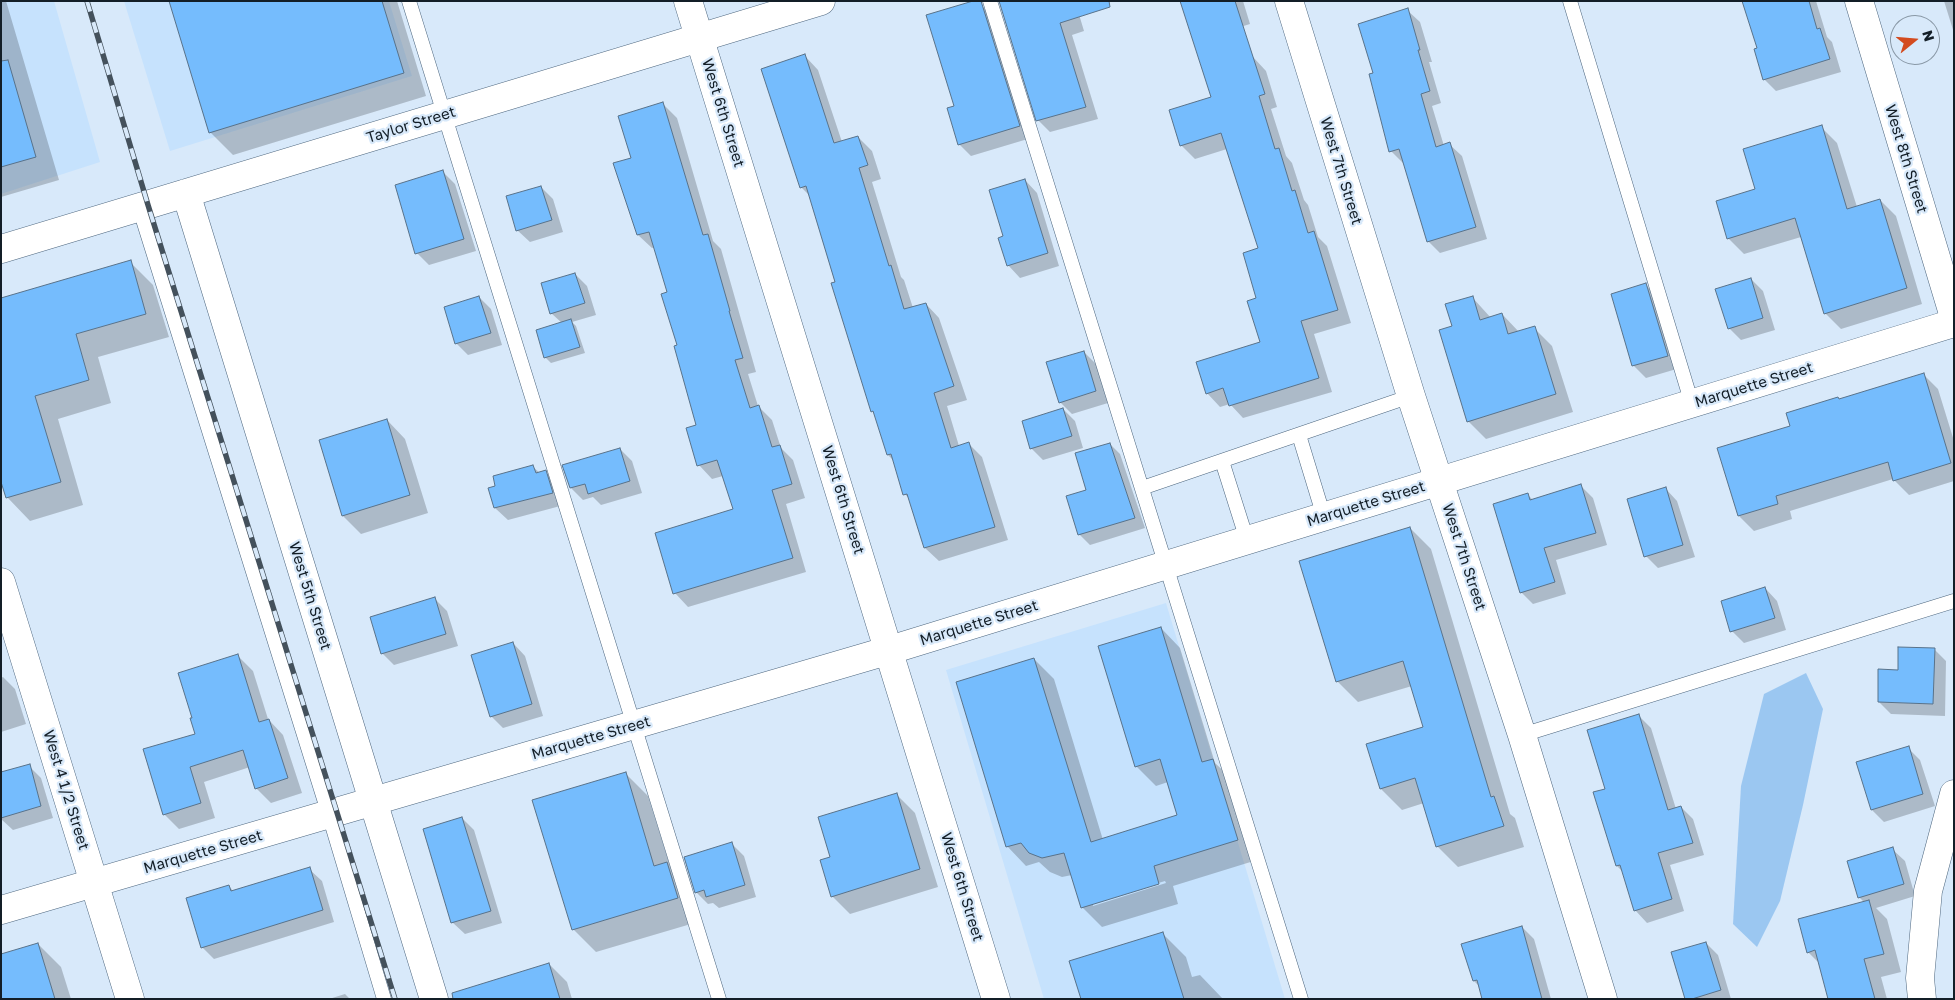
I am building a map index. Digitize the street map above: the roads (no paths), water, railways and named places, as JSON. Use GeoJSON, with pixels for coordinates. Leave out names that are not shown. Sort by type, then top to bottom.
{"type":"FeatureCollection","features":[{"type":"Feature","properties":{"kind":"street","name":"West 6th Street"},"geometry":{"type":"LineString","coordinates":[[688,1],[890,650],[996,999]]}},
{"type":"Feature","properties":{"kind":"street","name":"Taylor Street"},"geometry":{"type":"LineString","coordinates":[[1,249],[821,1]]}},
{"type":"Feature","properties":{"kind":"street","name":"West 7th Street"},"geometry":{"type":"LineString","coordinates":[[1289,1],[1411,396],[1522,735],[1603,999]]}},
{"type":"Feature","properties":{"kind":"street","name":"West 8th Street"},"geometry":{"type":"LineString","coordinates":[[1859,1],[1954,317]]}},
{"type":"Feature","properties":{"kind":"street","name":"West 5th Street"},"geometry":{"type":"LineString","coordinates":[[186,193],[434,999]]}},
{"type":"Feature","properties":{"kind":"street","name":"Marquette Street"},"geometry":{"type":"LineString","coordinates":[[1,910],[890,650],[1954,323]]}},
{"type":"Feature","properties":{"kind":"street","name":"West 4 1/2 Street"},"geometry":{"type":"LineString","coordinates":[[1,582],[130,999]]}},
{"type":"Feature","properties":{"kind":"street"},"geometry":{"type":"LineString","coordinates":[[1922,999],[1920,978],[1928,891],[1954,794]]}},
{"type":"Feature","properties":{"kind":"lane"},"geometry":{"type":"LineString","coordinates":[[409,1],[719,999]]}},
{"type":"Feature","properties":{"kind":"lane"},"geometry":{"type":"LineString","coordinates":[[990,1],[1301,999]]}},
{"type":"Feature","properties":{"kind":"lane"},"geometry":{"type":"LineString","coordinates":[[1570,1],[1692,404]]}},
{"type":"Feature","properties":{"kind":"lane"},"geometry":{"type":"LineString","coordinates":[[139,207],[329,815],[384,999]]}},
{"type":"Feature","properties":{"kind":"lane"},"geometry":{"type":"LineString","coordinates":[[1142,488],[1411,396]]}},
{"type":"Feature","properties":{"kind":"lane"},"geometry":{"type":"LineString","coordinates":[[1299,435],[1324,517]]}},
{"type":"Feature","properties":{"kind":"lane"},"geometry":{"type":"LineString","coordinates":[[1222,461],[1248,540]]}},
{"type":"Feature","properties":{"kind":"lane"},"geometry":{"type":"LineString","coordinates":[[1522,735],[1954,601]]}},
{"type":"Feature","properties":{"kind":"railway"},"geometry":{"type":"LineString","coordinates":[[87,1],[148,205],[395,999]]}}]}
